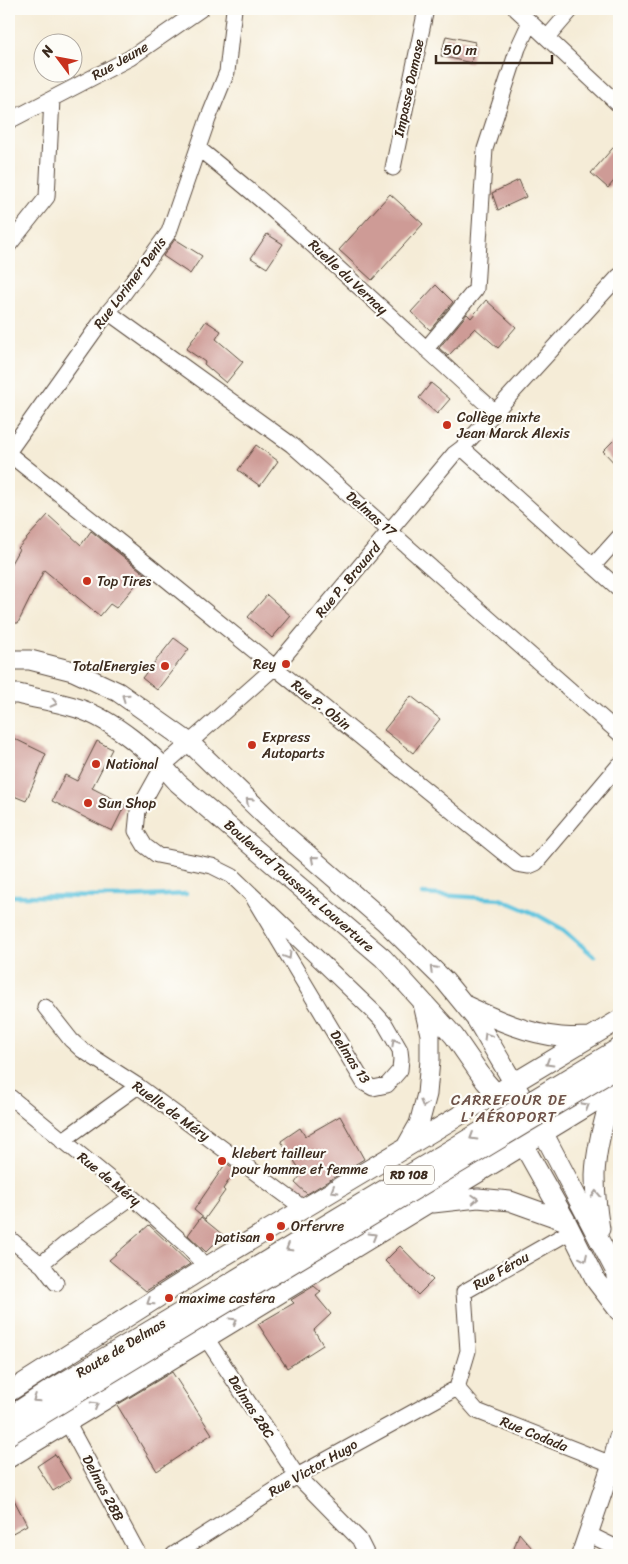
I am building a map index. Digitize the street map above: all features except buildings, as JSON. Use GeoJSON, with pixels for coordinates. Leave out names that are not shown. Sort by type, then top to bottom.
{"type":"FeatureCollection","features":[{"type":"Feature","properties":{"kind":"main road","name":"Boulevard Toussaint Louverture"},"geometry":{"type":"LineString","coordinates":[[9,660],[30,660],[73,671],[118,692],[190,743],[277,828],[384,921],[446,981],[488,1037],[543,1132],[611,1259]]}},
{"type":"Feature","properties":{"kind":"main road","name":"Boulevard Toussaint Louverture"},"geometry":{"type":"LineString","coordinates":[[9,694],[18,694],[78,708],[124,734],[163,766],[178,783],[383,958],[454,1036],[495,1094],[568,1226],[596,1281],[619,1311]]}},
{"type":"Feature","properties":{"kind":"main road"},"geometry":{"type":"LineString","coordinates":[[406,1148],[419,1124],[427,1094],[430,1034],[423,1004]]}},
{"type":"Feature","properties":{"kind":"main road"},"geometry":{"type":"LineString","coordinates":[[466,1006],[530,1031],[561,1037],[590,1037]]}},
{"type":"Feature","properties":{"kind":"main road"},"geometry":{"type":"LineString","coordinates":[[9,1392],[206,1267],[495,1094],[510,1076],[590,1037],[619,1020]]}},
{"type":"Feature","properties":{"kind":"main road","name":"Route de Delmas"},"geometry":{"type":"LineString","coordinates":[[9,1435],[202,1309],[619,1048]]}},
{"type":"Feature","properties":{"kind":"main road","name":"Route de Delmas"},"geometry":{"type":"LineString","coordinates":[[9,1417],[47,1392],[202,1309],[619,1068]]}},
{"type":"Feature","properties":{"kind":"main road"},"geometry":{"type":"LineString","coordinates":[[9,1458],[427,1204],[526,1149],[543,1132],[616,1089]]}},
{"type":"Feature","properties":{"kind":"main road"},"geometry":{"type":"LineString","coordinates":[[616,1089],[598,1150],[595,1174],[597,1208],[619,1296]]}},
{"type":"Feature","properties":{"kind":"main road"},"geometry":{"type":"LineString","coordinates":[[427,1204],[478,1198],[510,1201],[568,1226]]}},
{"type":"Feature","properties":{"kind":"main road"},"geometry":{"type":"LineString","coordinates":[[581,1555],[615,1466],[619,1436]]}},
{"type":"Feature","properties":{"kind":"street","name":"Rue Jeune"},"geometry":{"type":"LineString","coordinates":[[9,121],[130,58],[201,9]]}},
{"type":"Feature","properties":{"kind":"street","name":"Rue Lorimer Denis"},"geometry":{"type":"LineString","coordinates":[[9,453],[108,312],[169,232],[227,72],[234,9]]}},
{"type":"Feature","properties":{"kind":"street","name":"Impasse Damase"},"geometry":{"type":"LineString","coordinates":[[393,168],[426,9]]}},
{"type":"Feature","properties":{"kind":"street"},"geometry":{"type":"LineString","coordinates":[[516,9],[619,105]]}},
{"type":"Feature","properties":{"kind":"street"},"geometry":{"type":"LineString","coordinates":[[547,38],[572,9]]}},
{"type":"Feature","properties":{"kind":"street"},"geometry":{"type":"LineString","coordinates":[[426,350],[476,289],[485,149],[518,48],[530,22]]}},
{"type":"Feature","properties":{"kind":"street"},"geometry":{"type":"LineString","coordinates":[[9,245],[47,197],[52,98]]}},
{"type":"Feature","properties":{"kind":"street","name":"Ruelle du Vernay"},"geometry":{"type":"LineString","coordinates":[[198,148],[298,231],[494,411]]}},
{"type":"Feature","properties":{"kind":"street","name":"Rue P. Brouard"},"geometry":{"type":"LineString","coordinates":[[163,766],[275,667],[454,454],[462,448],[619,276]]}},
{"type":"Feature","properties":{"kind":"street","name":"Delmas 17"},"geometry":{"type":"LineString","coordinates":[[108,312],[292,445],[619,733]]}},
{"type":"Feature","properties":{"kind":"street"},"geometry":{"type":"LineString","coordinates":[[462,448],[619,589]]}},
{"type":"Feature","properties":{"kind":"street","name":"Rue P. Obin"},"geometry":{"type":"LineString","coordinates":[[9,453],[517,864],[529,866],[536,863],[619,765]]}},
{"type":"Feature","properties":{"kind":"street"},"geometry":{"type":"LineString","coordinates":[[593,566],[619,537]]}},
{"type":"Feature","properties":{"kind":"street","name":"Delmas 13"},"geometry":{"type":"LineString","coordinates":[[163,766],[138,811],[136,831],[146,846],[157,855],[212,866],[232,876],[385,1024],[400,1050],[402,1059],[400,1070],[388,1085],[373,1088],[364,1083],[254,899]]}},
{"type":"Feature","properties":{"kind":"street","name":"Ruelle de Méry"},"geometry":{"type":"LineString","coordinates":[[45,1007],[82,1050],[138,1086],[303,1208]]}},
{"type":"Feature","properties":{"kind":"street"},"geometry":{"type":"LineString","coordinates":[[62,1140],[138,1086]]}},
{"type":"Feature","properties":{"kind":"street","name":"Rue de Méry"},"geometry":{"type":"LineString","coordinates":[[9,1096],[132,1197],[188,1247],[206,1267]]}},
{"type":"Feature","properties":{"kind":"street"},"geometry":{"type":"LineString","coordinates":[[41,1264],[64,1245],[132,1197]]}},
{"type":"Feature","properties":{"kind":"street","name":"Rue Férou"},"geometry":{"type":"LineString","coordinates":[[458,1388],[468,1351],[464,1292],[568,1226]]}},
{"type":"Feature","properties":{"kind":"street"},"geometry":{"type":"LineString","coordinates":[[9,1238],[41,1264],[56,1283]]}},
{"type":"Feature","properties":{"kind":"street"},"geometry":{"type":"LineString","coordinates":[[596,1281],[611,1259]]}},
{"type":"Feature","properties":{"kind":"street","name":"Delmas 28C"},"geometry":{"type":"LineString","coordinates":[[206,1338],[296,1476],[359,1539],[367,1555]]}},
{"type":"Feature","properties":{"kind":"street","name":"Rue Codada"},"geometry":{"type":"LineString","coordinates":[[458,1388],[477,1411],[615,1466]]}},
{"type":"Feature","properties":{"kind":"street","name":"Rue Victor Hugo"},"geometry":{"type":"LineString","coordinates":[[173,1555],[296,1476],[458,1388]]}},
{"type":"Feature","properties":{"kind":"street","name":"Delmas 28B"},"geometry":{"type":"LineString","coordinates":[[67,1422],[139,1555]]}},
{"type":"Feature","properties":{"kind":"street"},"geometry":{"type":"LineString","coordinates":[[588,1534],[619,1549]]}},
{"type":"Feature","properties":{"kind":"waterway"},"geometry":{"type":"LineString","coordinates":[[9,896],[129,897],[186,894]]}},
{"type":"Feature","properties":{"kind":"waterway"},"geometry":{"type":"LineString","coordinates":[[422,894],[500,899],[534,913],[564,930],[594,956]]}},
{"type":"Feature","properties":{"kind":"place","name":"Collège mixte Jean Marck Alexis"},"geometry":{"type":"Point","coordinates":[447,425]}},
{"type":"Feature","properties":{"kind":"place","name":"Top Tires"},"geometry":{"type":"Point","coordinates":[87,581]}},
{"type":"Feature","properties":{"kind":"place","name":"Rey"},"geometry":{"type":"Point","coordinates":[286,664]}},
{"type":"Feature","properties":{"kind":"place","name":"TotalEnergies"},"geometry":{"type":"Point","coordinates":[165,666]}},
{"type":"Feature","properties":{"kind":"place","name":"Express Autoparts"},"geometry":{"type":"Point","coordinates":[252,745]}},
{"type":"Feature","properties":{"kind":"place","name":"National"},"geometry":{"type":"Point","coordinates":[96,764]}},
{"type":"Feature","properties":{"kind":"place","name":"Sun Shop"},"geometry":{"type":"Point","coordinates":[88,803]}},
{"type":"Feature","properties":{"kind":"place","name":"klebert tailleur pour homme et femme"},"geometry":{"type":"Point","coordinates":[222,1161]}},
{"type":"Feature","properties":{"kind":"place","name":"Orfervre"},"geometry":{"type":"Point","coordinates":[281,1226]}},
{"type":"Feature","properties":{"kind":"place","name":"patisan"},"geometry":{"type":"Point","coordinates":[270,1237]}},
{"type":"Feature","properties":{"kind":"place","name":"maxime castera"},"geometry":{"type":"Point","coordinates":[169,1298]}},
{"type":"Feature","properties":{"kind":"district","name":"CARREFOUR DE L'AÉROPORT"},"geometry":{"type":"Point","coordinates":[509,1108]}}]}
